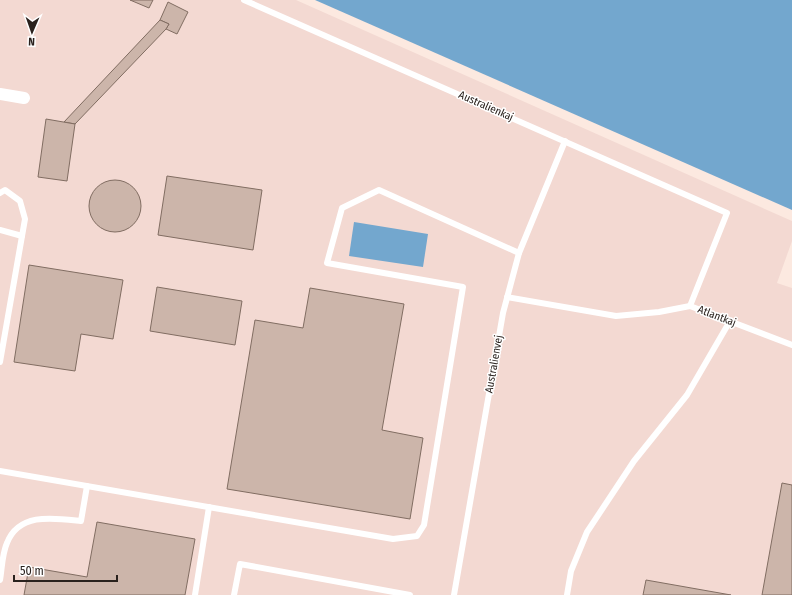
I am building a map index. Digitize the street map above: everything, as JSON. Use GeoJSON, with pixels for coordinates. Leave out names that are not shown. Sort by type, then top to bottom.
{"type":"FeatureCollection","features":[{"type":"Feature","properties":{"kind":"street"},"geometry":{"type":"LineString","coordinates":[[0,94],[24,98]]}},
{"type":"Feature","properties":{"kind":"lane","name":"Australienkaj"},"geometry":{"type":"LineString","coordinates":[[244,0],[727,213]]}},
{"type":"Feature","properties":{"kind":"lane","name":"Australienvej"},"geometry":{"type":"LineString","coordinates":[[454,595],[503,313],[519,253],[565,141]]}},
{"type":"Feature","properties":{"kind":"lane"},"geometry":{"type":"LineString","coordinates":[[0,192],[5,190],[20,201],[25,219],[0,362]]}},
{"type":"Feature","properties":{"kind":"lane"},"geometry":{"type":"LineString","coordinates":[[0,471],[393,539],[416,536],[424,525],[463,287],[327,263],[342,208],[379,190],[519,253]]}},
{"type":"Feature","properties":{"kind":"lane","name":"Atlantkaj"},"geometry":{"type":"LineString","coordinates":[[727,213],[690,306],[792,345]]}},
{"type":"Feature","properties":{"kind":"lane"},"geometry":{"type":"LineString","coordinates":[[0,230],[22,236]]}},
{"type":"Feature","properties":{"kind":"lane"},"geometry":{"type":"LineString","coordinates":[[507,297],[616,316],[659,312],[690,306]]}},
{"type":"Feature","properties":{"kind":"lane"},"geometry":{"type":"LineString","coordinates":[[567,595],[571,571],[587,532],[634,461],[687,395],[730,321]]}},
{"type":"Feature","properties":{"kind":"lane"},"geometry":{"type":"LineString","coordinates":[[0,580],[6,544],[14,531],[26,522],[48,517],[81,521],[87,486]]}},
{"type":"Feature","properties":{"kind":"lane"},"geometry":{"type":"LineString","coordinates":[[195,595],[210,507]]}},
{"type":"Feature","properties":{"kind":"lane"},"geometry":{"type":"LineString","coordinates":[[234,595],[240,564],[410,595]]}},
{"type":"Feature","properties":{"kind":"shaded area"},"geometry":{"type":"Polygon","coordinates":[[[0,0],[296,0],[792,221],[792,241],[777,283],[792,288],[792,595],[0,595],[0,0]]]}},
{"type":"Feature","properties":{"kind":"water"},"geometry":{"type":"Polygon","coordinates":[[[315,0],[792,0],[792,210],[315,0]]]}},
{"type":"Feature","properties":{"kind":"water"},"geometry":{"type":"Polygon","coordinates":[[[354,222],[428,234],[423,267],[349,256],[354,222]]]}},
{"type":"Feature","properties":{"kind":"building"},"geometry":{"type":"Polygon","coordinates":[[[130,0],[153,0],[149,8],[130,0]]]}},
{"type":"Feature","properties":{"kind":"building"},"geometry":{"type":"Polygon","coordinates":[[[168,2],[188,12],[177,34],[166,29],[169,24],[160,20],[168,2]]]}},
{"type":"Feature","properties":{"kind":"building"},"geometry":{"type":"Polygon","coordinates":[[[160,20],[169,24],[166,29],[75,124],[64,122],[160,20]]]}},
{"type":"Feature","properties":{"kind":"building"},"geometry":{"type":"Polygon","coordinates":[[[46,119],[75,124],[67,181],[38,177],[46,119]]]}},
{"type":"Feature","properties":{"kind":"building"},"geometry":{"type":"Polygon","coordinates":[[[167,176],[262,190],[253,250],[158,235],[167,176]]]}},
{"type":"Feature","properties":{"kind":"building"},"geometry":{"type":"Polygon","coordinates":[[[115,180],[129,184],[137,192],[141,206],[137,220],[129,228],[115,232],[101,228],[93,220],[89,206],[93,192],[101,184],[115,180]]]}},
{"type":"Feature","properties":{"kind":"building"},"geometry":{"type":"Polygon","coordinates":[[[29,265],[123,280],[113,339],[81,334],[75,371],[14,362],[29,265]]]}},
{"type":"Feature","properties":{"kind":"building"},"geometry":{"type":"Polygon","coordinates":[[[157,287],[242,301],[235,345],[150,331],[157,287]]]}},
{"type":"Feature","properties":{"kind":"building"},"geometry":{"type":"Polygon","coordinates":[[[310,288],[404,304],[382,430],[423,438],[410,519],[227,489],[255,320],[303,328],[310,288]]]}},
{"type":"Feature","properties":{"kind":"building"},"geometry":{"type":"Polygon","coordinates":[[[782,483],[792,485],[792,595],[762,595],[782,483]]]}},
{"type":"Feature","properties":{"kind":"building"},"geometry":{"type":"Polygon","coordinates":[[[97,522],[195,539],[185,595],[24,595],[29,567],[87,577],[97,522]]]}},
{"type":"Feature","properties":{"kind":"building"},"geometry":{"type":"Polygon","coordinates":[[[646,580],[731,595],[643,595],[646,580]]]}}]}
